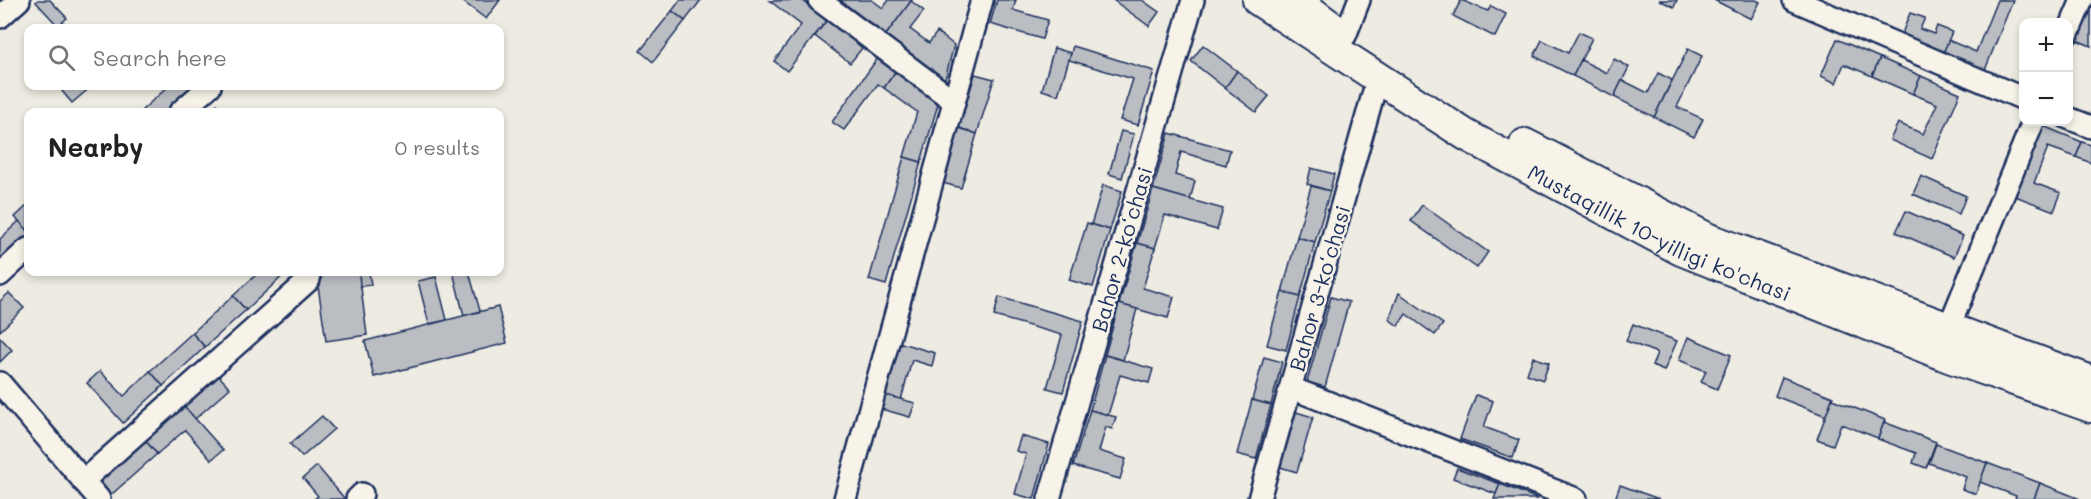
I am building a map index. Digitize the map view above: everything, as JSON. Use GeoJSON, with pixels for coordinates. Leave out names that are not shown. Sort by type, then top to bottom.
{"type":"FeatureCollection","features":[{"type":"Feature","properties":{"kind":"main road","name":"Mustaqillik 10-yilligi ko'chasi"},"geometry":{"type":"LineString","coordinates":[[1258,0],[1466,135],[1681,250],[1949,357],[2091,407]]}},
{"type":"Feature","properties":{"kind":"main road","name":"Mustaqillik 10-yilligi ko'chasi"},"geometry":{"type":"LineString","coordinates":[[1296,0],[1346,36],[1491,126],[1709,239],[2091,381]]}},
{"type":"Feature","properties":{"kind":"street"},"geometry":{"type":"LineString","coordinates":[[0,16],[19,0]]}},
{"type":"Feature","properties":{"kind":"street"},"geometry":{"type":"LineString","coordinates":[[819,0],[954,101]]}},
{"type":"Feature","properties":{"kind":"street"},"geometry":{"type":"LineString","coordinates":[[845,499],[982,0]]}},
{"type":"Feature","properties":{"kind":"street","name":"Bahor 2-koʻchasi"},"geometry":{"type":"LineString","coordinates":[[1049,499],[1193,0]]}},
{"type":"Feature","properties":{"kind":"street"},"geometry":{"type":"LineString","coordinates":[[1346,36],[1359,0]]}},
{"type":"Feature","properties":{"kind":"street"},"geometry":{"type":"LineString","coordinates":[[1794,0],[2019,97]]}},
{"type":"Feature","properties":{"kind":"street"},"geometry":{"type":"LineString","coordinates":[[2073,21],[2082,0]]}},
{"type":"Feature","properties":{"kind":"street","name":"Bahor 3-koʻchasi"},"geometry":{"type":"LineString","coordinates":[[1259,499],[1378,78]]}},
{"type":"Feature","properties":{"kind":"street"},"geometry":{"type":"LineString","coordinates":[[185,108],[205,90]]}},
{"type":"Feature","properties":{"kind":"street"},"geometry":{"type":"LineString","coordinates":[[2073,120],[2091,127]]}},
{"type":"Feature","properties":{"kind":"street"},"geometry":{"type":"LineString","coordinates":[[1950,327],[2030,126]]}},
{"type":"Feature","properties":{"kind":"street"},"geometry":{"type":"LineString","coordinates":[[0,275],[24,253]]}},
{"type":"Feature","properties":{"kind":"street"},"geometry":{"type":"LineString","coordinates":[[83,481],[309,280]]}},
{"type":"Feature","properties":{"kind":"street"},"geometry":{"type":"LineString","coordinates":[[0,383],[99,499]]}},
{"type":"Feature","properties":{"kind":"street"},"geometry":{"type":"LineString","coordinates":[[1291,388],[1576,499]]}},
{"type":"Feature","properties":{"kind":"building"},"geometry":{"type":"Polygon","coordinates":[[[50,0],[67,18],[60,24],[56,24],[36,2],[50,0]]]}},
{"type":"Feature","properties":{"kind":"building"},"geometry":{"type":"Polygon","coordinates":[[[461,0],[500,0],[486,19],[461,0]]]}},
{"type":"Feature","properties":{"kind":"building"},"geometry":{"type":"Polygon","coordinates":[[[680,0],[701,0],[685,21],[672,11],[680,0]]]}},
{"type":"Feature","properties":{"kind":"building"},"geometry":{"type":"Polygon","coordinates":[[[802,0],[827,20],[787,71],[774,61],[801,25],[770,1],[802,0]]]}},
{"type":"Feature","properties":{"kind":"building"},"geometry":{"type":"Polygon","coordinates":[[[840,0],[872,0],[883,8],[889,0],[912,0],[886,35],[840,0]]]}},
{"type":"Feature","properties":{"kind":"building"},"geometry":{"type":"Polygon","coordinates":[[[997,0],[1016,0],[1013,10],[1048,20],[1042,39],[990,24],[997,0]]]}},
{"type":"Feature","properties":{"kind":"building"},"geometry":{"type":"Polygon","coordinates":[[[1113,0],[1142,0],[1159,12],[1149,26],[1113,0]]]}},
{"type":"Feature","properties":{"kind":"building"},"geometry":{"type":"Polygon","coordinates":[[[1461,0],[1488,11],[1491,6],[1506,14],[1495,37],[1453,16],[1461,0]]]}},
{"type":"Feature","properties":{"kind":"building"},"geometry":{"type":"Polygon","coordinates":[[[1659,0],[1677,0],[1674,7],[1659,0]]]}},
{"type":"Feature","properties":{"kind":"building"},"geometry":{"type":"Polygon","coordinates":[[[1714,0],[1756,0],[1760,2],[1751,19],[1714,0]]]}},
{"type":"Feature","properties":{"kind":"building"},"geometry":{"type":"Polygon","coordinates":[[[1997,0],[2013,0],[1985,70],[1943,53],[1948,40],[1976,52],[1997,0]]]}},
{"type":"Feature","properties":{"kind":"building"},"geometry":{"type":"Polygon","coordinates":[[[2091,0],[2091,46],[2073,38],[2091,0]]]}},
{"type":"Feature","properties":{"kind":"building"},"geometry":{"type":"Polygon","coordinates":[[[911,1],[924,11],[910,29],[929,43],[937,32],[954,45],[945,79],[886,35],[911,1]]]}},
{"type":"Feature","properties":{"kind":"building"},"geometry":{"type":"Polygon","coordinates":[[[672,11],[685,21],[653,62],[640,51],[672,11]]]}},
{"type":"Feature","properties":{"kind":"building"},"geometry":{"type":"Polygon","coordinates":[[[1910,13],[1925,18],[1920,29],[1934,34],[1937,26],[1952,32],[1943,53],[1901,36],[1910,13]]]}},
{"type":"Feature","properties":{"kind":"building"},"geometry":{"type":"Polygon","coordinates":[[[827,20],[863,47],[850,63],[815,36],[827,20]]]}},
{"type":"Feature","properties":{"kind":"building"},"geometry":{"type":"Polygon","coordinates":[[[1579,32],[1592,38],[1573,76],[1534,56],[1542,40],[1568,53],[1579,32]]]}},
{"type":"Feature","properties":{"kind":"building"},"geometry":{"type":"Polygon","coordinates":[[[1837,39],[1880,58],[1872,76],[1844,64],[1836,83],[1821,76],[1837,39]]]}},
{"type":"Feature","properties":{"kind":"building"},"geometry":{"type":"Polygon","coordinates":[[[1203,45],[1237,71],[1225,88],[1191,61],[1203,45]]]}},
{"type":"Feature","properties":{"kind":"building"},"geometry":{"type":"Polygon","coordinates":[[[1073,46],[1154,71],[1138,125],[1120,120],[1133,79],[1069,60],[1073,46]]]}},
{"type":"Feature","properties":{"kind":"building"},"geometry":{"type":"Polygon","coordinates":[[[1054,48],[1071,53],[1058,95],[1042,90],[1054,48]]]}},
{"type":"Feature","properties":{"kind":"building"},"geometry":{"type":"Polygon","coordinates":[[[1688,49],[1702,56],[1677,107],[1703,119],[1694,137],[1654,117],[1688,49]]]}},
{"type":"Feature","properties":{"kind":"building"},"geometry":{"type":"Polygon","coordinates":[[[1880,58],[1921,76],[1913,94],[1872,76],[1880,58]]]}},
{"type":"Feature","properties":{"kind":"building"},"geometry":{"type":"Polygon","coordinates":[[[877,59],[895,72],[884,88],[878,84],[844,130],[832,122],[877,59]]]}},
{"type":"Feature","properties":{"kind":"building"},"geometry":{"type":"Polygon","coordinates":[[[1614,59],[1629,67],[1614,97],[1573,76],[1581,60],[1607,73],[1614,59]]]}},
{"type":"Feature","properties":{"kind":"building"},"geometry":{"type":"Polygon","coordinates":[[[1237,71],[1269,96],[1256,112],[1225,88],[1237,71]]]}},
{"type":"Feature","properties":{"kind":"building"},"geometry":{"type":"Polygon","coordinates":[[[895,72],[938,104],[921,162],[904,157],[917,112],[884,88],[895,72]]]}},
{"type":"Feature","properties":{"kind":"building"},"geometry":{"type":"Polygon","coordinates":[[[1658,73],[1672,80],[1654,117],[1614,97],[1622,80],[1648,93],[1658,73]]]}},
{"type":"Feature","properties":{"kind":"building"},"geometry":{"type":"Polygon","coordinates":[[[975,74],[994,79],[977,134],[959,128],[975,74]]]}},
{"type":"Feature","properties":{"kind":"building"},"geometry":{"type":"Polygon","coordinates":[[[1921,76],[1960,93],[1932,159],[1890,140],[1898,123],[1923,134],[1937,104],[1913,94],[1921,76]]]}},
{"type":"Feature","properties":{"kind":"building"},"geometry":{"type":"Polygon","coordinates":[[[63,90],[87,90],[72,103],[63,90]]]}},
{"type":"Feature","properties":{"kind":"building"},"geometry":{"type":"Polygon","coordinates":[[[164,90],[192,90],[171,108],[144,108],[164,90]]]}},
{"type":"Feature","properties":{"kind":"building"},"geometry":{"type":"Polygon","coordinates":[[[2037,126],[2043,126],[2082,142],[2076,157],[2048,147],[2034,183],[2061,193],[2054,211],[2010,194],[2037,126]]]}},
{"type":"Feature","properties":{"kind":"building"},"geometry":{"type":"Polygon","coordinates":[[[959,128],[977,134],[961,188],[943,183],[959,128]]]}},
{"type":"Feature","properties":{"kind":"building"},"geometry":{"type":"Polygon","coordinates":[[[1121,131],[1134,134],[1122,178],[1109,174],[1121,131]]]}},
{"type":"Feature","properties":{"kind":"building"},"geometry":{"type":"Polygon","coordinates":[[[1169,133],[1230,150],[1226,165],[1181,152],[1175,175],[1195,181],[1190,200],[1153,189],[1169,133]]]}},
{"type":"Feature","properties":{"kind":"building"},"geometry":{"type":"Polygon","coordinates":[[[2082,142],[2091,145],[2091,163],[2076,157],[2082,142]]]}},
{"type":"Feature","properties":{"kind":"building"},"geometry":{"type":"Polygon","coordinates":[[[904,157],[921,162],[886,285],[869,280],[904,157]]]}},
{"type":"Feature","properties":{"kind":"building"},"geometry":{"type":"Polygon","coordinates":[[[1311,168],[1334,174],[1330,191],[1307,184],[1311,168]]]}},
{"type":"Feature","properties":{"kind":"building"},"geometry":{"type":"Polygon","coordinates":[[[1921,176],[1966,196],[1959,214],[1913,194],[1921,176]]]}},
{"type":"Feature","properties":{"kind":"building"},"geometry":{"type":"Polygon","coordinates":[[[1103,185],[1122,191],[1110,230],[1091,225],[1103,185]]]}},
{"type":"Feature","properties":{"kind":"building"},"geometry":{"type":"Polygon","coordinates":[[[1311,186],[1330,191],[1315,242],[1297,237],[1311,186]]]}},
{"type":"Feature","properties":{"kind":"building"},"geometry":{"type":"Polygon","coordinates":[[[1153,189],[1223,209],[1217,230],[1165,215],[1155,248],[1137,243],[1153,189]]]}},
{"type":"Feature","properties":{"kind":"building"},"geometry":{"type":"Polygon","coordinates":[[[1422,205],[1488,252],[1477,268],[1411,221],[1422,205]]]}},
{"type":"Feature","properties":{"kind":"building"},"geometry":{"type":"Polygon","coordinates":[[[24,209],[24,227],[15,217],[24,209]]]}},
{"type":"Feature","properties":{"kind":"building"},"geometry":{"type":"Polygon","coordinates":[[[1906,211],[1963,236],[1954,257],[1896,232],[1906,211]]]}},
{"type":"Feature","properties":{"kind":"building"},"geometry":{"type":"Polygon","coordinates":[[[19,221],[24,227],[24,243],[0,265],[0,239],[19,221]]]}},
{"type":"Feature","properties":{"kind":"building"},"geometry":{"type":"Polygon","coordinates":[[[1087,223],[1110,230],[1093,287],[1069,280],[1087,223]]]}},
{"type":"Feature","properties":{"kind":"building"},"geometry":{"type":"Polygon","coordinates":[[[1297,237],[1315,242],[1300,297],[1282,292],[1297,237]]]}},
{"type":"Feature","properties":{"kind":"building"},"geometry":{"type":"Polygon","coordinates":[[[1137,243],[1155,248],[1143,288],[1174,297],[1168,318],[1119,304],[1137,243]]]}},
{"type":"Feature","properties":{"kind":"building"},"geometry":{"type":"Polygon","coordinates":[[[255,276],[283,276],[246,310],[233,296],[255,276]]]}},
{"type":"Feature","properties":{"kind":"building"},"geometry":{"type":"Polygon","coordinates":[[[317,276],[360,276],[367,335],[326,341],[317,276]]]}},
{"type":"Feature","properties":{"kind":"building"},"geometry":{"type":"Polygon","coordinates":[[[359,276],[370,276],[371,285],[360,286],[359,276]]]}},
{"type":"Feature","properties":{"kind":"building"},"geometry":{"type":"Polygon","coordinates":[[[454,276],[470,276],[480,311],[464,316],[454,276]]]}},
{"type":"Feature","properties":{"kind":"building"},"geometry":{"type":"Polygon","coordinates":[[[436,277],[447,320],[429,324],[418,281],[436,277]]]}},
{"type":"Feature","properties":{"kind":"building"},"geometry":{"type":"Polygon","coordinates":[[[1282,292],[1300,297],[1286,350],[1267,345],[1282,292]]]}},
{"type":"Feature","properties":{"kind":"building"},"geometry":{"type":"Polygon","coordinates":[[[9,293],[24,308],[0,331],[0,301],[9,293]]]}},
{"type":"Feature","properties":{"kind":"building"},"geometry":{"type":"Polygon","coordinates":[[[1399,293],[1443,324],[1435,335],[1406,314],[1398,326],[1389,319],[1399,293]]]}},
{"type":"Feature","properties":{"kind":"building"},"geometry":{"type":"Polygon","coordinates":[[[233,296],[246,310],[205,347],[192,333],[233,296]]]}},
{"type":"Feature","properties":{"kind":"building"},"geometry":{"type":"Polygon","coordinates":[[[999,297],[1083,321],[1063,392],[1047,388],[1062,335],[994,316],[999,297]]]}},
{"type":"Feature","properties":{"kind":"building"},"geometry":{"type":"Polygon","coordinates":[[[1331,297],[1349,302],[1325,387],[1307,382],[1331,297]]]}},
{"type":"Feature","properties":{"kind":"building"},"geometry":{"type":"Polygon","coordinates":[[[1119,304],[1137,309],[1123,360],[1105,355],[1119,304]]]}},
{"type":"Feature","properties":{"kind":"building"},"geometry":{"type":"Polygon","coordinates":[[[498,307],[507,343],[374,377],[365,341],[498,307]]]}},
{"type":"Feature","properties":{"kind":"building"},"geometry":{"type":"Polygon","coordinates":[[[1633,324],[1677,341],[1664,371],[1652,366],[1657,353],[1626,341],[1633,324]]]}},
{"type":"Feature","properties":{"kind":"building"},"geometry":{"type":"Polygon","coordinates":[[[192,333],[205,347],[163,386],[150,371],[192,333]]]}},
{"type":"Feature","properties":{"kind":"building"},"geometry":{"type":"Polygon","coordinates":[[[0,337],[12,350],[0,362],[0,337]]]}},
{"type":"Feature","properties":{"kind":"building"},"geometry":{"type":"Polygon","coordinates":[[[1688,337],[1731,355],[1717,389],[1701,382],[1706,371],[1679,360],[1688,337]]]}},
{"type":"Feature","properties":{"kind":"building"},"geometry":{"type":"Polygon","coordinates":[[[898,342],[935,353],[932,366],[912,360],[901,400],[883,394],[898,342]]]}},
{"type":"Feature","properties":{"kind":"building"},"geometry":{"type":"Polygon","coordinates":[[[1105,355],[1153,369],[1149,383],[1120,375],[1108,415],[1090,410],[1105,355]]]}},
{"type":"Feature","properties":{"kind":"building"},"geometry":{"type":"Polygon","coordinates":[[[1264,357],[1282,362],[1271,405],[1252,400],[1264,357]]]}},
{"type":"Feature","properties":{"kind":"building"},"geometry":{"type":"Polygon","coordinates":[[[1533,357],[1549,363],[1543,380],[1527,374],[1533,357]]]}},
{"type":"Feature","properties":{"kind":"building"},"geometry":{"type":"Polygon","coordinates":[[[100,371],[124,396],[150,371],[163,386],[123,423],[87,383],[100,371]]]}},
{"type":"Feature","properties":{"kind":"building"},"geometry":{"type":"Polygon","coordinates":[[[219,376],[230,388],[195,419],[184,406],[219,376]]]}},
{"type":"Feature","properties":{"kind":"building"},"geometry":{"type":"Polygon","coordinates":[[[1782,377],[1833,397],[1826,416],[1775,396],[1782,377]]]}},
{"type":"Feature","properties":{"kind":"building"},"geometry":{"type":"Polygon","coordinates":[[[885,395],[915,403],[910,417],[881,409],[885,395]]]}},
{"type":"Feature","properties":{"kind":"building"},"geometry":{"type":"Polygon","coordinates":[[[1476,395],[1493,401],[1484,427],[1519,440],[1513,458],[1460,439],[1476,395]]]}},
{"type":"Feature","properties":{"kind":"building"},"geometry":{"type":"Polygon","coordinates":[[[1832,399],[1885,420],[1878,438],[1841,424],[1833,445],[1817,439],[1832,399]]]}},
{"type":"Feature","properties":{"kind":"building"},"geometry":{"type":"Polygon","coordinates":[[[1252,400],[1271,405],[1256,459],[1237,454],[1252,400]]]}},
{"type":"Feature","properties":{"kind":"building"},"geometry":{"type":"Polygon","coordinates":[[[184,406],[223,450],[211,460],[185,430],[157,454],[145,440],[184,406]]]}},
{"type":"Feature","properties":{"kind":"building"},"geometry":{"type":"Polygon","coordinates":[[[1090,410],[1116,417],[1112,429],[1106,427],[1099,451],[1126,459],[1120,479],[1073,466],[1090,410]]]}},
{"type":"Feature","properties":{"kind":"building"},"geometry":{"type":"Polygon","coordinates":[[[1296,412],[1313,417],[1297,472],[1280,467],[1296,412]]]}},
{"type":"Feature","properties":{"kind":"building"},"geometry":{"type":"Polygon","coordinates":[[[322,416],[334,429],[302,457],[290,444],[322,416]]]}},
{"type":"Feature","properties":{"kind":"building"},"geometry":{"type":"Polygon","coordinates":[[[1884,422],[1936,442],[1926,468],[1913,463],[1916,453],[1878,439],[1884,422]]]}},
{"type":"Feature","properties":{"kind":"building"},"geometry":{"type":"Polygon","coordinates":[[[1021,436],[1049,444],[1034,499],[1015,494],[1026,454],[1016,451],[1021,436]]]}},
{"type":"Feature","properties":{"kind":"building"},"geometry":{"type":"Polygon","coordinates":[[[145,440],[157,454],[111,495],[99,480],[145,440]]]}},
{"type":"Feature","properties":{"kind":"building"},"geometry":{"type":"Polygon","coordinates":[[[1936,444],[1987,463],[1976,494],[1962,489],[1966,477],[1929,463],[1936,444]]]}},
{"type":"Feature","properties":{"kind":"building"},"geometry":{"type":"Polygon","coordinates":[[[1987,463],[2040,483],[2034,499],[2015,499],[2016,496],[1980,482],[1987,463]]]}},
{"type":"Feature","properties":{"kind":"building"},"geometry":{"type":"Polygon","coordinates":[[[317,466],[343,499],[314,499],[318,496],[303,478],[317,466]]]}},
{"type":"Feature","properties":{"kind":"building"},"geometry":{"type":"Polygon","coordinates":[[[1457,468],[1500,484],[1496,494],[1453,478],[1457,468]]]}},
{"type":"Feature","properties":{"kind":"building"},"geometry":{"type":"Polygon","coordinates":[[[2040,483],[2080,499],[2034,499],[2040,483]]]}},
{"type":"Feature","properties":{"kind":"building"},"geometry":{"type":"Polygon","coordinates":[[[1500,484],[1538,499],[1494,499],[1500,484]]]}},
{"type":"Feature","properties":{"kind":"building"},"geometry":{"type":"Polygon","coordinates":[[[1620,485],[1659,499],[1615,499],[1620,485]]]}}]}
